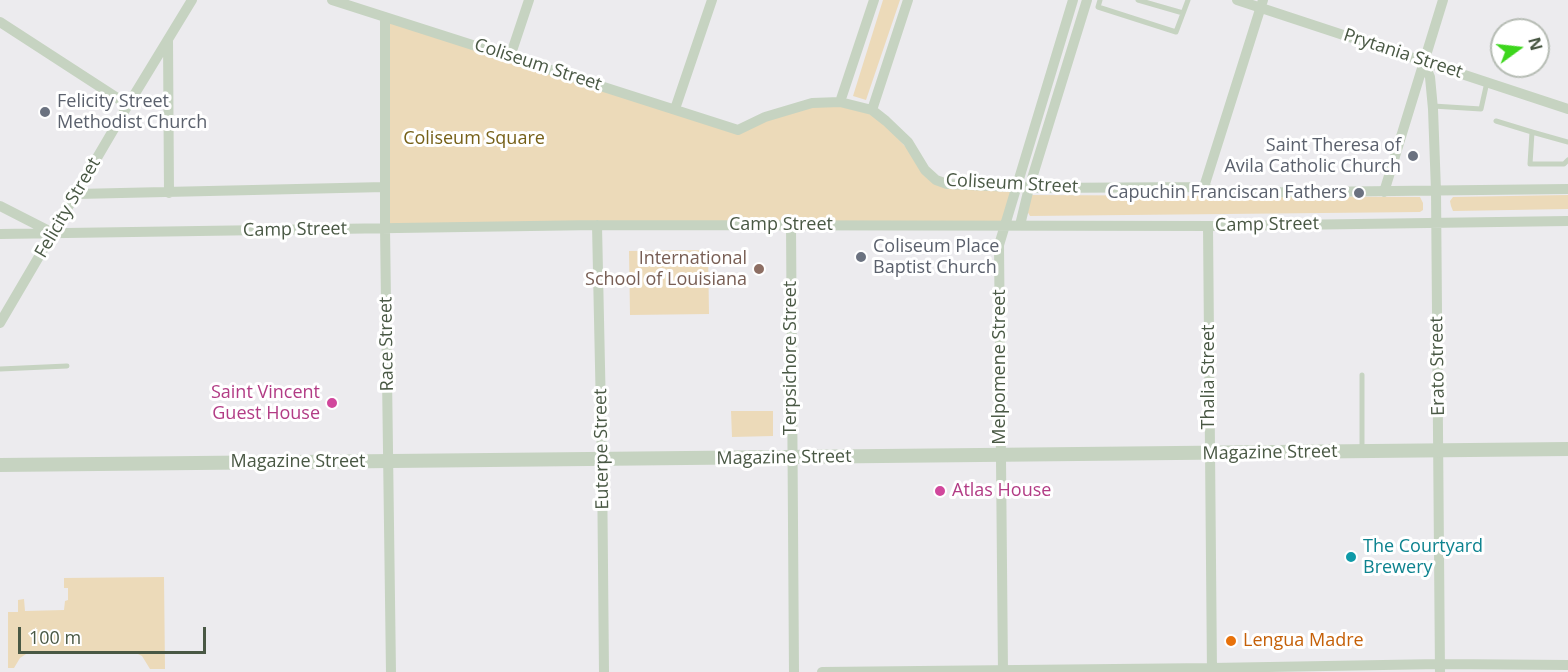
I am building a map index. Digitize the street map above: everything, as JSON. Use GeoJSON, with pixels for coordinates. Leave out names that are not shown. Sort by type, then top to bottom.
{"type":"FeatureCollection","features":[{"type":"Feature","properties":{"kind":"street","name":"Felicity Street"},"geometry":{"type":"LineString","coordinates":[[0,323],[192,0]]}},
{"type":"Feature","properties":{"kind":"street","name":"Coliseum Street"},"geometry":{"type":"LineString","coordinates":[[332,0],[738,130],[765,117],[812,103],[840,102],[872,110],[908,142],[925,170],[936,180],[947,184],[1029,188],[1204,187],[1218,193],[1568,189]]}},
{"type":"Feature","properties":{"kind":"street"},"geometry":{"type":"LineString","coordinates":[[510,57],[529,0]]}},
{"type":"Feature","properties":{"kind":"street"},"geometry":{"type":"LineString","coordinates":[[675,109],[712,0]]}},
{"type":"Feature","properties":{"kind":"street"},"geometry":{"type":"LineString","coordinates":[[840,102],[874,0]]}},
{"type":"Feature","properties":{"kind":"street"},"geometry":{"type":"LineString","coordinates":[[872,110],[908,0]]}},
{"type":"Feature","properties":{"kind":"street","name":"Melpomene Street"},"geometry":{"type":"LineString","coordinates":[[1003,671],[999,245],[1073,0]]}},
{"type":"Feature","properties":{"kind":"street"},"geometry":{"type":"LineString","coordinates":[[1020,225],[1029,188],[1087,0]]}},
{"type":"Feature","properties":{"kind":"street","name":"Prytania Street"},"geometry":{"type":"LineString","coordinates":[[1237,0],[1262,4],[1568,109]]}},
{"type":"Feature","properties":{"kind":"street"},"geometry":{"type":"LineString","coordinates":[[1384,192],[1443,0]]}},
{"type":"Feature","properties":{"kind":"street"},"geometry":{"type":"LineString","coordinates":[[1204,187],[1262,4]]}},
{"type":"Feature","properties":{"kind":"street","name":"Race Street"},"geometry":{"type":"LineString","coordinates":[[384,17],[391,672]]}},
{"type":"Feature","properties":{"kind":"street"},"geometry":{"type":"LineString","coordinates":[[0,22],[128,105]]}},
{"type":"Feature","properties":{"kind":"street"},"geometry":{"type":"LineString","coordinates":[[168,38],[170,193]]}},
{"type":"Feature","properties":{"kind":"street","name":"Erato Street"},"geometry":{"type":"LineString","coordinates":[[1423,61],[1430,77],[1433,106],[1436,191],[1440,668]]}},
{"type":"Feature","properties":{"kind":"street"},"geometry":{"type":"LineString","coordinates":[[76,194],[385,188]]}},
{"type":"Feature","properties":{"kind":"street","name":"Camp Street"},"geometry":{"type":"LineString","coordinates":[[0,206],[53,233],[597,225],[1208,226],[1568,221]]}},
{"type":"Feature","properties":{"kind":"street","name":"Terpsichore Street"},"geometry":{"type":"LineString","coordinates":[[791,224],[794,672]]}},
{"type":"Feature","properties":{"kind":"street","name":"Euterpe Street"},"geometry":{"type":"LineString","coordinates":[[597,225],[604,672]]}},
{"type":"Feature","properties":{"kind":"street","name":"Thalia Street"},"geometry":{"type":"LineString","coordinates":[[1208,226],[1212,670]]}},
{"type":"Feature","properties":{"kind":"street"},"geometry":{"type":"LineString","coordinates":[[0,234],[53,233]]}},
{"type":"Feature","properties":{"kind":"street","name":"Magazine Street"},"geometry":{"type":"LineString","coordinates":[[0,465],[1568,449]]}},
{"type":"Feature","properties":{"kind":"street"},"geometry":{"type":"LineString","coordinates":[[822,672],[1568,665]]}},
{"type":"Feature","properties":{"kind":"lane"},"geometry":{"type":"LineString","coordinates":[[1100,0],[1098,7],[1176,32],[1188,0]]}},
{"type":"Feature","properties":{"kind":"lane"},"geometry":{"type":"LineString","coordinates":[[1138,0],[1183,13]]}},
{"type":"Feature","properties":{"kind":"lane"},"geometry":{"type":"LineString","coordinates":[[1433,106],[1481,109],[1487,82]]}},
{"type":"Feature","properties":{"kind":"lane"},"geometry":{"type":"LineString","coordinates":[[1496,121],[1568,142]]}},
{"type":"Feature","properties":{"kind":"lane"},"geometry":{"type":"LineString","coordinates":[[1532,132],[1530,164],[1564,164],[1568,160]]}},
{"type":"Feature","properties":{"kind":"lane"},"geometry":{"type":"LineString","coordinates":[[0,369],[68,366]]}},
{"type":"Feature","properties":{"kind":"lane"},"geometry":{"type":"LineString","coordinates":[[1362,375],[1362,452]]}},
{"type":"Feature","properties":{"kind":"green space"},"geometry":{"type":"Polygon","coordinates":[[[883,0],[900,0],[866,100],[853,96],[883,0]]]}},
{"type":"Feature","properties":{"kind":"green space","name":"Coliseum Square"},"geometry":{"type":"Polygon","coordinates":[[[385,17],[738,130],[812,103],[872,110],[936,180],[1016,187],[1004,225],[385,228],[385,17]]]}},
{"type":"Feature","properties":{"kind":"green space"},"geometry":{"type":"Polygon","coordinates":[[[1031,195],[1420,197],[1423,210],[1420,212],[1030,216],[1027,211],[1031,195]]]}},
{"type":"Feature","properties":{"kind":"green space"},"geometry":{"type":"Polygon","coordinates":[[[1568,195],[1568,209],[1453,211],[1450,201],[1453,197],[1568,195]]]}},
{"type":"Feature","properties":{"kind":"green space"},"geometry":{"type":"Polygon","coordinates":[[[708,250],[709,314],[630,315],[629,251],[708,250]]]}},
{"type":"Feature","properties":{"kind":"green space"},"geometry":{"type":"Polygon","coordinates":[[[731,411],[773,411],[773,436],[732,437],[731,411]]]}},
{"type":"Feature","properties":{"kind":"green space"},"geometry":{"type":"Polygon","coordinates":[[[164,577],[165,669],[150,669],[142,656],[136,653],[26,654],[20,658],[14,668],[8,668],[8,612],[18,612],[18,600],[24,599],[25,611],[64,610],[65,601],[68,600],[68,588],[64,588],[64,578],[164,577]]]}},
{"type":"Feature","properties":{"kind":"place","name":"Felicity Street Methodist Church"},"geometry":{"type":"Point","coordinates":[45,112]}},
{"type":"Feature","properties":{"kind":"place","name":"Saint Theresa of Avila Catholic Church"},"geometry":{"type":"Point","coordinates":[1413,156]}},
{"type":"Feature","properties":{"kind":"place","name":"Capuchin Franciscan Fathers"},"geometry":{"type":"Point","coordinates":[1359,193]}},
{"type":"Feature","properties":{"kind":"place","name":"Coliseum Place Baptist Church"},"geometry":{"type":"Point","coordinates":[861,257]}},
{"type":"Feature","properties":{"kind":"place","name":"International School of Louisiana"},"geometry":{"type":"Point","coordinates":[759,269]}},
{"type":"Feature","properties":{"kind":"place","name":"Saint Vincent Guest House"},"geometry":{"type":"Point","coordinates":[332,403]}},
{"type":"Feature","properties":{"kind":"place","name":"Atlas House"},"geometry":{"type":"Point","coordinates":[940,491]}},
{"type":"Feature","properties":{"kind":"place","name":"The Courtyard Brewery"},"geometry":{"type":"Point","coordinates":[1351,557]}},
{"type":"Feature","properties":{"kind":"place","name":"Lengua Madre"},"geometry":{"type":"Point","coordinates":[1231,641]}}]}
